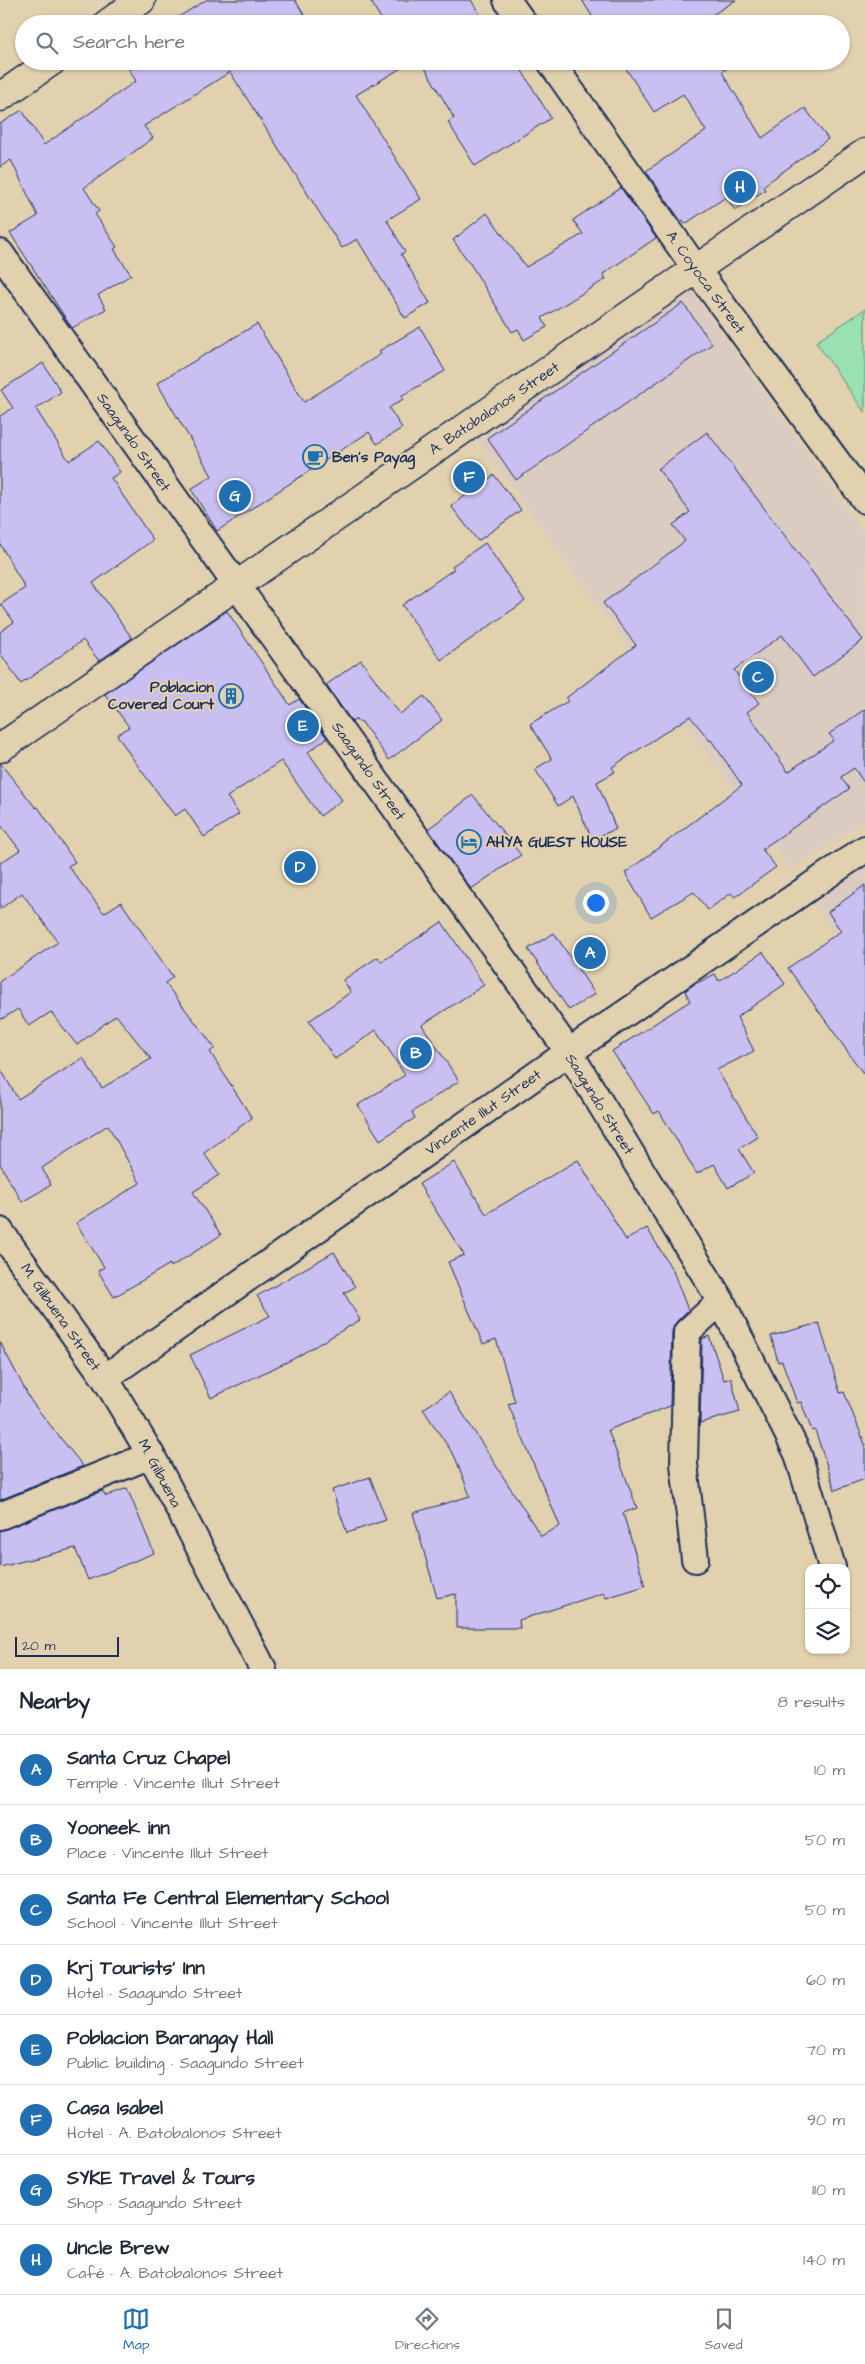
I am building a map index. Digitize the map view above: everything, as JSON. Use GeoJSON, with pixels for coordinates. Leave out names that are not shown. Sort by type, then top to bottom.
{"type":"FeatureCollection","features":[{"type":"Feature","properties":{"kind":"street"},"geometry":{"type":"LineString","coordinates":[[120,15],[141,0]]}},
{"type":"Feature","properties":{"kind":"street"},"geometry":{"type":"LineString","coordinates":[[507,0],[518,15]]}},
{"type":"Feature","properties":{"kind":"street"},"geometry":{"type":"LineString","coordinates":[[0,98],[39,70]]}},
{"type":"Feature","properties":{"kind":"street","name":"A. Coyoca Street"},"geometry":{"type":"LineString","coordinates":[[556,70],[696,269],[865,500]]}},
{"type":"Feature","properties":{"kind":"street","name":"A. Batobalonos Street"},"geometry":{"type":"LineString","coordinates":[[0,748],[865,153]]}},
{"type":"Feature","properties":{"kind":"street","name":"Saagundo Street"},"geometry":{"type":"LineString","coordinates":[[0,253],[569,1052],[720,1301],[798,1454],[831,1564]]}},
{"type":"Feature","properties":{"kind":"street","name":"Vincente Illut Street"},"geometry":{"type":"LineString","coordinates":[[105,1378],[569,1052],[865,849]]}},
{"type":"Feature","properties":{"kind":"street","name":"M. Gilbuena Street"},"geometry":{"type":"LineString","coordinates":[[0,1231],[105,1378]]}},
{"type":"Feature","properties":{"kind":"street"},"geometry":{"type":"LineString","coordinates":[[695,1559],[684,1464],[687,1332],[720,1301]]}},
{"type":"Feature","properties":{"kind":"street","name":"M. Gilbuena"},"geometry":{"type":"LineString","coordinates":[[105,1378],[151,1455],[263,1669]]}},
{"type":"Feature","properties":{"kind":"street"},"geometry":{"type":"LineString","coordinates":[[0,1516],[151,1455]]}},
{"type":"Feature","properties":{"kind":"shaded area"},"geometry":{"type":"Polygon","coordinates":[[[691,291],[865,534],[865,820],[792,870],[476,439],[691,291]]]}},
{"type":"Feature","properties":{"kind":"shaded area"},"geometry":{"type":"Polygon","coordinates":[[[865,868],[865,978],[813,904],[865,868]]]}},
{"type":"Feature","properties":{"kind":"green space"},"geometry":{"type":"Polygon","coordinates":[[[865,309],[865,413],[816,342],[865,309]]]}},
{"type":"Feature","properties":{"kind":"building"},"geometry":{"type":"Polygon","coordinates":[[[206,0],[295,0],[304,15],[182,15],[206,0]]]}},
{"type":"Feature","properties":{"kind":"building"},"geometry":{"type":"Polygon","coordinates":[[[370,0],[471,0],[480,15],[379,15],[370,0]]]}},
{"type":"Feature","properties":{"kind":"building"},"geometry":{"type":"Polygon","coordinates":[[[582,0],[736,0],[712,15],[591,15],[582,0]]]}},
{"type":"Feature","properties":{"kind":"building"},"geometry":{"type":"Polygon","coordinates":[[[129,70],[398,70],[356,95],[421,199],[387,220],[405,252],[401,254],[430,303],[405,318],[357,239],[342,248],[230,72],[144,126],[153,138],[84,188],[99,211],[95,214],[117,247],[114,249],[131,275],[98,295],[106,309],[72,328],[10,233],[38,216],[11,160],[0,167],[0,124],[22,110],[44,145],[136,81],[129,70]]]}},
{"type":"Feature","properties":{"kind":"building"},"geometry":{"type":"Polygon","coordinates":[[[426,70],[522,70],[551,118],[475,166],[448,122],[454,118],[426,70]]]}},
{"type":"Feature","properties":{"kind":"building"},"geometry":{"type":"Polygon","coordinates":[[[627,70],[725,70],[722,72],[762,138],[805,108],[828,139],[763,186],[765,190],[735,210],[726,197],[685,224],[646,171],[706,131],[683,94],[654,112],[627,70]]]}},
{"type":"Feature","properties":{"kind":"building"},"geometry":{"type":"Polygon","coordinates":[[[621,188],[656,238],[603,274],[606,279],[542,318],[547,327],[524,340],[518,329],[512,332],[473,268],[453,240],[487,213],[526,267],[583,234],[573,220],[621,188]]]}},
{"type":"Feature","properties":{"kind":"building"},"geometry":{"type":"Polygon","coordinates":[[[683,303],[712,344],[516,480],[487,438],[683,303]]]}},
{"type":"Feature","properties":{"kind":"building"},"geometry":{"type":"Polygon","coordinates":[[[257,324],[304,402],[381,354],[379,351],[420,327],[445,371],[401,396],[403,399],[389,408],[402,428],[377,444],[369,432],[217,531],[191,489],[212,476],[157,383],[257,324]]]}},
{"type":"Feature","properties":{"kind":"building"},"geometry":{"type":"Polygon","coordinates":[[[43,363],[61,392],[36,409],[69,461],[99,441],[120,472],[111,478],[153,540],[93,583],[132,638],[99,661],[83,640],[21,684],[0,653],[0,632],[14,622],[1,604],[25,588],[0,544],[0,416],[13,408],[1,390],[43,363]]]}},
{"type":"Feature","properties":{"kind":"building"},"geometry":{"type":"Polygon","coordinates":[[[707,432],[863,640],[813,677],[782,635],[734,670],[759,703],[747,712],[788,772],[834,740],[829,734],[865,709],[865,784],[854,768],[841,777],[849,789],[762,849],[776,867],[735,897],[731,893],[708,910],[694,892],[651,917],[625,873],[742,785],[711,740],[690,716],[612,767],[615,772],[597,782],[616,829],[592,839],[573,796],[558,806],[535,769],[552,759],[530,724],[568,701],[566,698],[636,645],[603,603],[685,541],[673,525],[690,512],[658,469],[707,432]]]}},
{"type":"Feature","properties":{"kind":"building"},"geometry":{"type":"Polygon","coordinates":[[[494,475],[521,510],[478,541],[451,506],[494,475]]]}},
{"type":"Feature","properties":{"kind":"building"},"geometry":{"type":"Polygon","coordinates":[[[485,543],[525,601],[441,660],[402,605],[454,569],[452,566],[485,543]]]}},
{"type":"Feature","properties":{"kind":"building"},"geometry":{"type":"Polygon","coordinates":[[[227,611],[290,705],[299,699],[327,738],[308,752],[342,800],[320,816],[281,761],[227,797],[239,814],[204,837],[185,809],[175,816],[135,762],[117,735],[129,727],[105,694],[227,611]]]}},
{"type":"Feature","properties":{"kind":"building"},"geometry":{"type":"Polygon","coordinates":[[[361,660],[400,714],[424,696],[442,720],[389,760],[361,721],[359,723],[356,719],[352,722],[326,685],[361,660]]]}},
{"type":"Feature","properties":{"kind":"building"},"geometry":{"type":"Polygon","coordinates":[[[0,763],[36,808],[38,807],[75,862],[68,866],[104,913],[121,902],[173,977],[165,983],[215,1048],[210,1052],[252,1118],[204,1153],[219,1175],[193,1192],[221,1235],[171,1267],[170,1264],[114,1297],[98,1271],[104,1267],[76,1223],[140,1183],[108,1125],[42,1168],[51,1185],[22,1202],[0,1164],[0,1068],[18,1099],[83,1058],[102,1088],[151,1059],[116,1015],[77,1045],[51,1012],[29,1026],[18,1009],[0,1020],[0,981],[58,942],[22,893],[0,909],[0,863],[20,850],[0,824],[0,763]]]}},
{"type":"Feature","properties":{"kind":"building","name":"AHYA GUEST HOUSE"},"geometry":{"type":"Polygon","coordinates":[[[473,795],[521,855],[471,889],[428,829],[473,795]]]}},
{"type":"Feature","properties":{"kind":"building"},"geometry":{"type":"Polygon","coordinates":[[[865,885],[865,1076],[788,968],[841,931],[828,912],[865,885]]]}},
{"type":"Feature","properties":{"kind":"building"},"geometry":{"type":"Polygon","coordinates":[[[442,922],[484,985],[422,1025],[459,1081],[412,1112],[415,1118],[380,1140],[358,1105],[405,1075],[376,1030],[335,1059],[309,1021],[351,992],[343,980],[378,957],[381,962],[442,922]]]}},
{"type":"Feature","properties":{"kind":"building"},"geometry":{"type":"Polygon","coordinates":[[[554,933],[595,994],[569,1010],[528,949],[554,933]]]}},
{"type":"Feature","properties":{"kind":"building"},"geometry":{"type":"Polygon","coordinates":[[[763,952],[785,984],[737,1017],[754,1051],[717,1070],[758,1137],[739,1149],[754,1173],[728,1188],[714,1164],[697,1174],[659,1111],[654,1114],[612,1051],[690,1001],[685,991],[693,985],[715,974],[719,981],[763,952]]]}},
{"type":"Feature","properties":{"kind":"building"},"geometry":{"type":"Polygon","coordinates":[[[578,1160],[626,1240],[647,1228],[673,1271],[688,1310],[677,1321],[672,1331],[670,1406],[608,1430],[637,1508],[623,1513],[645,1586],[606,1598],[604,1593],[519,1620],[520,1628],[456,1628],[456,1594],[437,1598],[413,1513],[470,1496],[455,1457],[423,1409],[449,1392],[541,1536],[560,1526],[508,1404],[515,1402],[496,1339],[483,1344],[448,1262],[464,1255],[419,1184],[454,1162],[486,1214],[578,1160]]]}},
{"type":"Feature","properties":{"kind":"building"},"geometry":{"type":"Polygon","coordinates":[[[334,1252],[355,1287],[344,1293],[360,1320],[293,1359],[211,1398],[190,1355],[270,1316],[257,1296],[334,1252]]]}},
{"type":"Feature","properties":{"kind":"building"},"geometry":{"type":"Polygon","coordinates":[[[819,1323],[840,1393],[844,1392],[865,1444],[865,1479],[835,1490],[815,1430],[812,1431],[801,1402],[797,1403],[782,1361],[778,1362],[771,1336],[819,1323]]]}},
{"type":"Feature","properties":{"kind":"building"},"geometry":{"type":"Polygon","coordinates":[[[709,1336],[724,1380],[731,1378],[740,1412],[700,1423],[702,1339],[709,1336]]]}},
{"type":"Feature","properties":{"kind":"building"},"geometry":{"type":"Polygon","coordinates":[[[0,1342],[31,1401],[83,1466],[0,1500],[0,1342]]]}},
{"type":"Feature","properties":{"kind":"building"},"geometry":{"type":"Polygon","coordinates":[[[370,1477],[386,1520],[347,1533],[332,1490],[370,1477]]]}},
{"type":"Feature","properties":{"kind":"building"},"geometry":{"type":"Polygon","coordinates":[[[127,1488],[154,1553],[88,1580],[75,1548],[0,1567],[0,1531],[102,1491],[106,1496],[127,1488]]]}},
{"type":"Feature","properties":{"kind":"place","name":"Uncle Brew"},"geometry":{"type":"Point","coordinates":[740,187]}},
{"type":"Feature","properties":{"kind":"place","name":"Ben's Payag"},"geometry":{"type":"Point","coordinates":[315,457]}},
{"type":"Feature","properties":{"kind":"place","name":"Casa Isabel"},"geometry":{"type":"Point","coordinates":[469,477]}},
{"type":"Feature","properties":{"kind":"place","name":"SYKE Travel & Tours"},"geometry":{"type":"Point","coordinates":[235,496]}},
{"type":"Feature","properties":{"kind":"place","name":"Santa Fe Central Elementary School"},"geometry":{"type":"Point","coordinates":[758,677]}},
{"type":"Feature","properties":{"kind":"place","name":"Poblacion Covered Court"},"geometry":{"type":"Point","coordinates":[231,696]}},
{"type":"Feature","properties":{"kind":"place","name":"Poblacion Barangay Hall"},"geometry":{"type":"Point","coordinates":[303,726]}},
{"type":"Feature","properties":{"kind":"place","name":"AHYA GUEST HOUSE"},"geometry":{"type":"Point","coordinates":[469,842]}},
{"type":"Feature","properties":{"kind":"place","name":"Krj Tourists’ Inn"},"geometry":{"type":"Point","coordinates":[300,867]}},
{"type":"Feature","properties":{"kind":"place","name":"Santa Cruz Chapel"},"geometry":{"type":"Point","coordinates":[590,953]}},
{"type":"Feature","properties":{"kind":"place","name":"Yooneek inn"},"geometry":{"type":"Point","coordinates":[416,1053]}}]}
